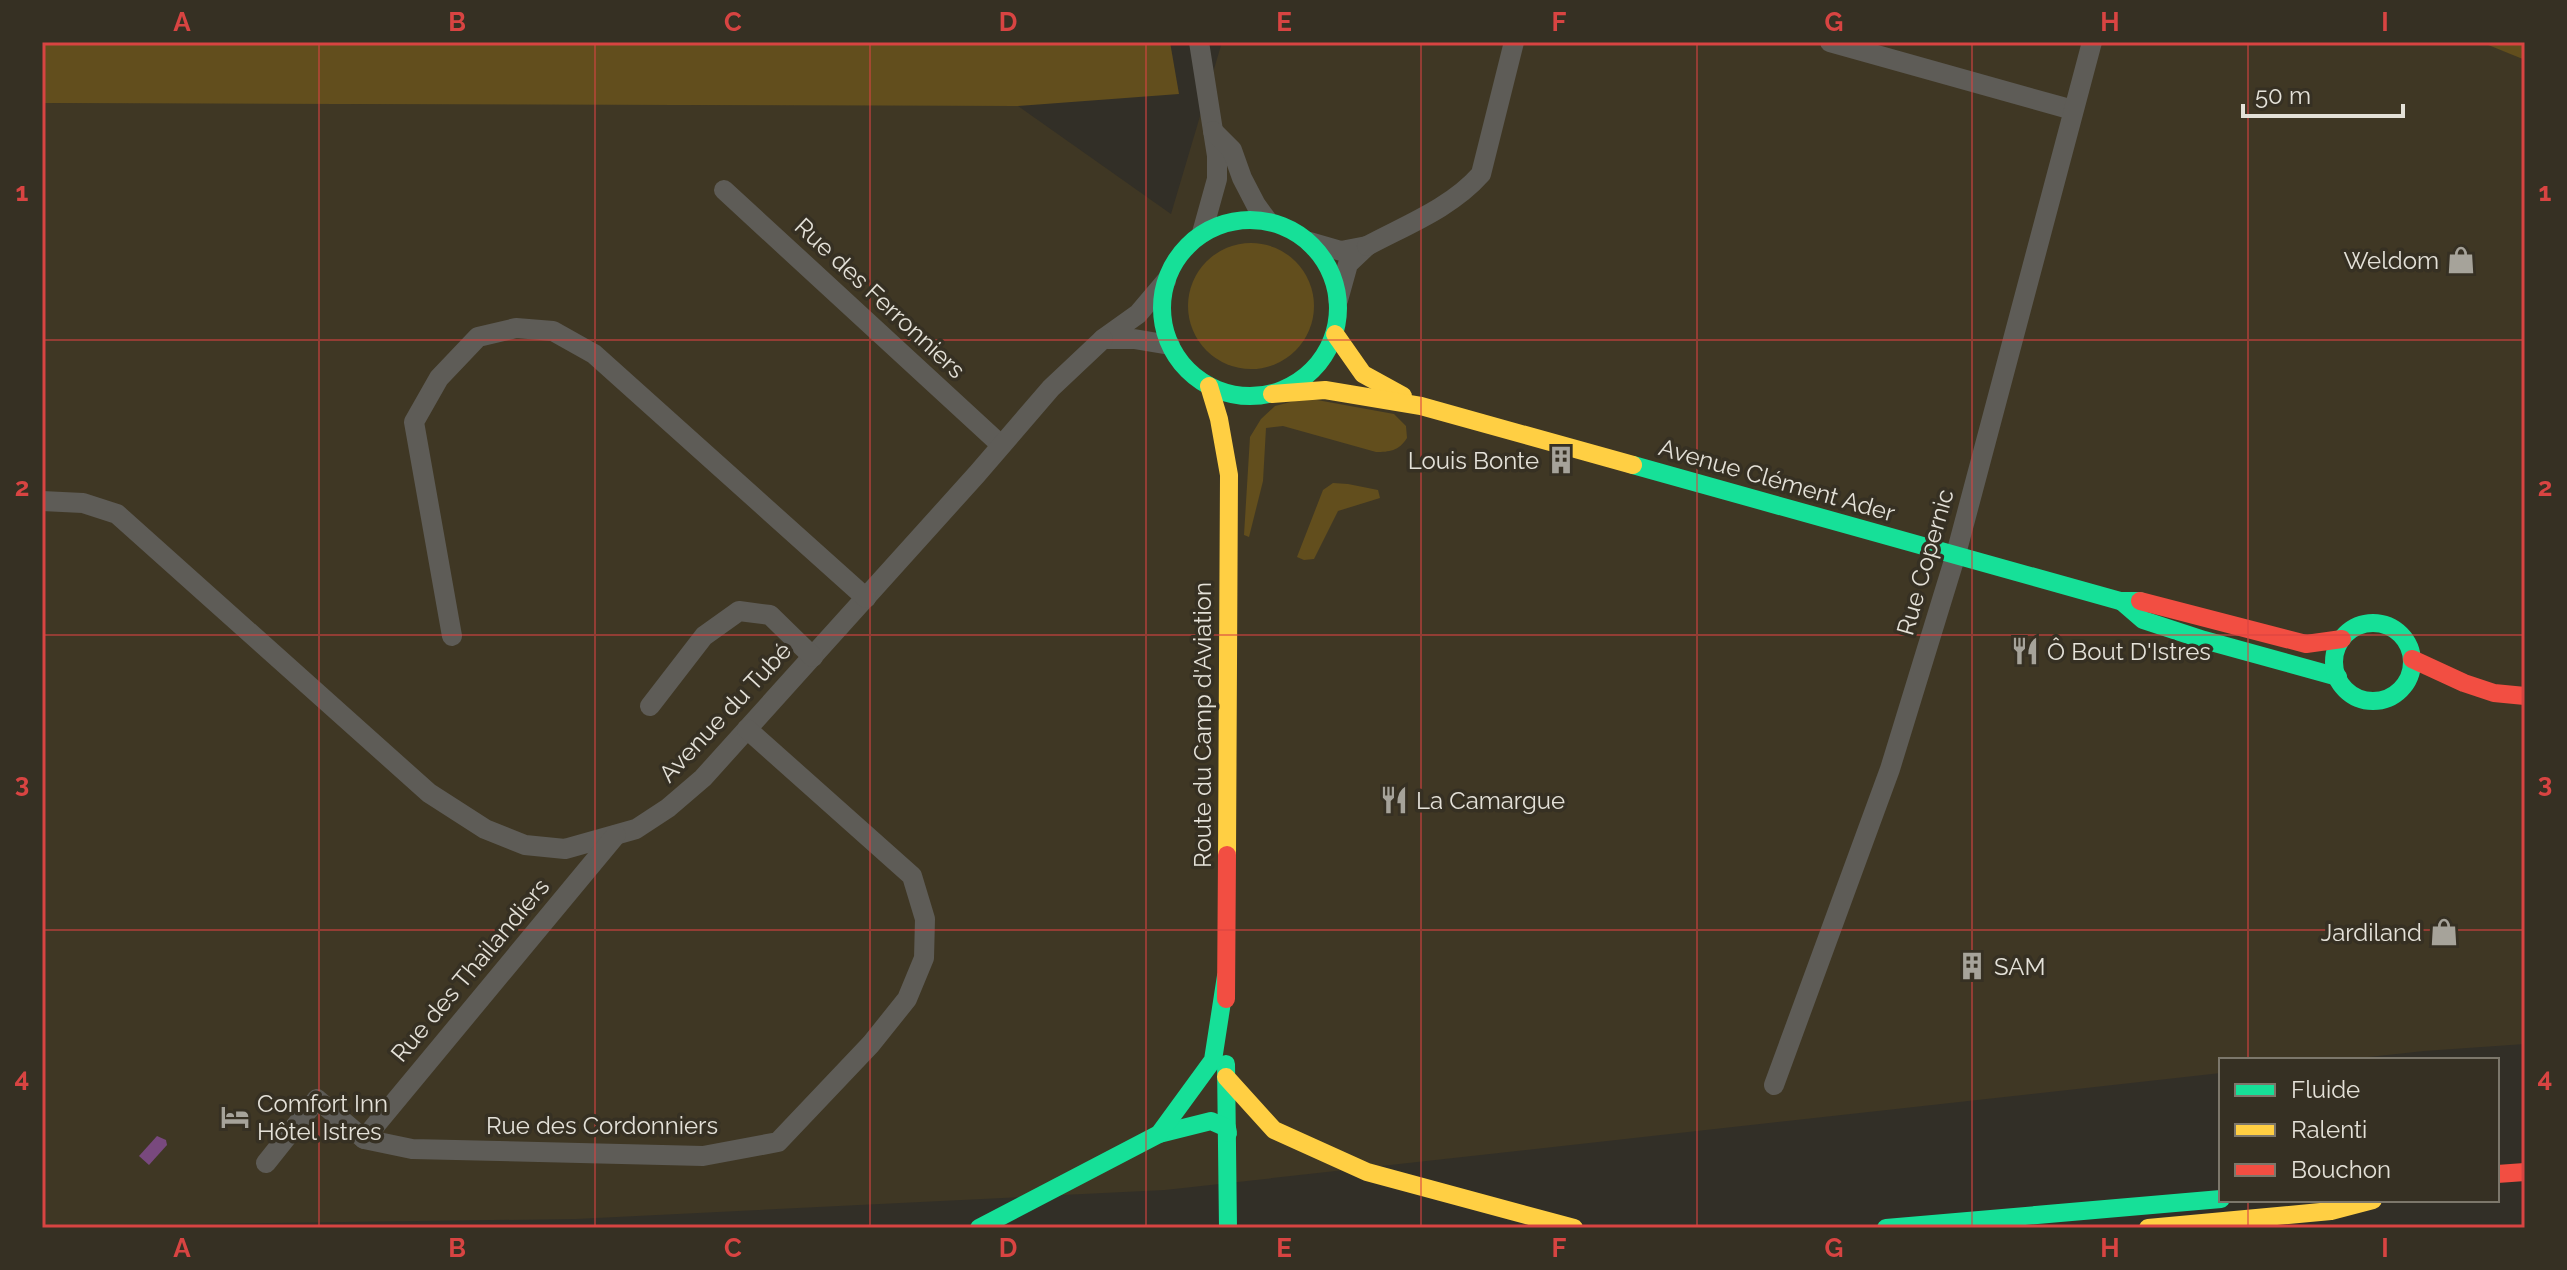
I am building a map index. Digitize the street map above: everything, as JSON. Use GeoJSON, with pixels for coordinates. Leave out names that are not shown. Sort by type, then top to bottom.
{"type":"FeatureCollection","features":[{"type":"Feature","properties":{"kind":"street"},"geometry":{"type":"LineString","coordinates":[[1199,42],[1217,179],[1202,233]]}},
{"type":"Feature","properties":{"kind":"street"},"geometry":{"type":"LineString","coordinates":[[1310,242],[1341,251],[1367,246],[1443,207],[1470,186],[1481,174],[1514,42]]}},
{"type":"Feature","properties":{"kind":"street"},"geometry":{"type":"LineString","coordinates":[[1830,42],[2073,110]]}},
{"type":"Feature","properties":{"kind":"street","name":"Rue Copernic"},"geometry":{"type":"LineString","coordinates":[[1774,1085],[1890,769],[1956,554],[2092,42]]}},
{"type":"Feature","properties":{"kind":"street"},"geometry":{"type":"LineString","coordinates":[[1213,131],[1232,150],[1242,178],[1267,220]]}},
{"type":"Feature","properties":{"kind":"street","name":"Rue des Ferronniers"},"geometry":{"type":"LineString","coordinates":[[724,190],[1001,445]]}},
{"type":"Feature","properties":{"kind":"street"},"geometry":{"type":"LineString","coordinates":[[1338,300],[1334,279],[1324,259],[1310,242],[1290,228],[1267,220],[1245,219],[1222,223],[1202,233],[1180,254],[1166,281],[1162,314],[1170,345],[1187,369],[1209,386],[1249,403],[1299,381],[1321,361],[1335,334],[1338,300],[1348,264],[1367,246]]}},
{"type":"Feature","properties":{"kind":"street","name":"Avenue du Tubé"},"geometry":{"type":"LineString","coordinates":[[42,501],[83,503],[117,514],[429,793],[485,829],[525,845],[565,849],[636,829],[668,808],[703,778],[1051,388],[1103,339],[1138,314],[1166,281]]}},
{"type":"Feature","properties":{"kind":"street"},"geometry":{"type":"LineString","coordinates":[[452,636],[414,422],[439,378],[478,337],[516,328],[553,331],[594,354],[866,598]]}},
{"type":"Feature","properties":{"kind":"street","name":"Avenue Clément Ader"},"geometry":{"type":"LineString","coordinates":[[1335,334],[1363,374],[1421,406]]}},
{"type":"Feature","properties":{"kind":"street"},"geometry":{"type":"LineString","coordinates":[[1103,339],[1134,339],[1170,345]]}},
{"type":"Feature","properties":{"kind":"street","name":"Route du Camp d'Aviation"},"geometry":{"type":"LineString","coordinates":[[1209,386],[1219,419],[1229,475]]}},
{"type":"Feature","properties":{"kind":"street","name":"Avenue Clément Ader"},"geometry":{"type":"LineString","coordinates":[[1272,394],[1325,390],[1421,406],[2120,601],[2145,601],[2306,644],[2342,639]]}},
{"type":"Feature","properties":{"kind":"street","name":"Route du Camp d'Aviation"},"geometry":{"type":"LineString","coordinates":[[1226,976],[1229,475],[1237,432]]}},
{"type":"Feature","properties":{"kind":"street","name":"Avenue Clément Ader"},"geometry":{"type":"LineString","coordinates":[[2120,601],[2143,620],[2338,677]]}},
{"type":"Feature","properties":{"kind":"street"},"geometry":{"type":"LineString","coordinates":[[650,706],[704,636],[739,611],[770,615],[813,657]]}},
{"type":"Feature","properties":{"kind":"street"},"geometry":{"type":"LineString","coordinates":[[2395,694],[2408,679],[2412,659],[2409,647],[2403,637],[2385,625],[2376,623],[2357,627],[2342,639],[2336,651],[2335,664],[2338,677],[2350,693],[2361,699],[2372,701],[2395,694],[2464,683]]}},
{"type":"Feature","properties":{"kind":"street"},"geometry":{"type":"LineString","coordinates":[[2412,659],[2494,693],[2525,696]]}},
{"type":"Feature","properties":{"kind":"street","name":"Rue des Cordonniers"},"geometry":{"type":"LineString","coordinates":[[364,1139],[412,1149],[703,1156],[778,1142],[871,1044],[907,999],[924,958],[925,919],[912,876],[747,729]]}},
{"type":"Feature","properties":{"kind":"street","name":"Rue des Thailandiers"},"geometry":{"type":"LineString","coordinates":[[364,1139],[616,835]]}},
{"type":"Feature","properties":{"kind":"street"},"geometry":{"type":"LineString","coordinates":[[1226,976],[1228,1228]]}},
{"type":"Feature","properties":{"kind":"street"},"geometry":{"type":"LineString","coordinates":[[1159,1134],[1213,1060],[1226,976]]}},
{"type":"Feature","properties":{"kind":"street"},"geometry":{"type":"LineString","coordinates":[[1226,1077],[1274,1130],[1367,1172],[1574,1228]]}},
{"type":"Feature","properties":{"kind":"street"},"geometry":{"type":"LineString","coordinates":[[266,1163],[317,1099],[364,1139]]}},
{"type":"Feature","properties":{"kind":"street"},"geometry":{"type":"LineString","coordinates":[[979,1228],[1159,1134],[1211,1121],[1227,1128],[1228,1133]]}},
{"type":"Feature","properties":{"kind":"street"},"geometry":{"type":"LineString","coordinates":[[2499,1174],[2525,1172]]}},
{"type":"Feature","properties":{"kind":"street"},"geometry":{"type":"LineString","coordinates":[[1886,1228],[2219,1199]]}},
{"type":"Feature","properties":{"kind":"street"},"geometry":{"type":"LineString","coordinates":[[2148,1228],[2331,1211],[2365,1202]]}},
{"type":"Feature","properties":{"kind":"shaded area"},"geometry":{"type":"Polygon","coordinates":[[[42,42],[1170,42],[1179,94],[1018,106],[42,103],[42,42]]]}},
{"type":"Feature","properties":{"kind":"shaded area"},"geometry":{"type":"Polygon","coordinates":[[[1222,42],[2483,42],[2525,60],[2525,1044],[2359,1058],[2219,1058],[2219,1073],[1165,1190],[576,1219],[42,1226],[42,103],[1018,106],[1171,214],[1222,42]]]}},
{"type":"Feature","properties":{"kind":"shaded area"},"geometry":{"type":"Polygon","coordinates":[[[2481,42],[2525,42],[2525,60],[2481,42]]]}},
{"type":"Feature","properties":{"kind":"shaded area"},"geometry":{"type":"Polygon","coordinates":[[[1251,243],[1275,248],[1295,262],[1309,282],[1314,306],[1309,330],[1295,350],[1275,364],[1251,369],[1227,364],[1207,350],[1193,330],[1188,306],[1193,282],[1207,262],[1227,248],[1251,243]]]}},
{"type":"Feature","properties":{"kind":"shaded area"},"geometry":{"type":"Polygon","coordinates":[[[1306,398],[1394,414],[1406,426],[1407,438],[1393,450],[1376,452],[1283,426],[1266,428],[1263,481],[1249,537],[1244,535],[1250,437],[1261,419],[1275,406],[1306,398]]]}},
{"type":"Feature","properties":{"kind":"shaded area"},"geometry":{"type":"Polygon","coordinates":[[[1333,483],[1378,490],[1380,498],[1338,511],[1314,559],[1297,557],[1323,490],[1333,483]]]}},
{"type":"Feature","properties":{"kind":"shaded area"},"geometry":{"type":"Polygon","coordinates":[[[157,1136],[166,1140],[167,1145],[149,1165],[139,1156],[157,1136]]]}},
{"type":"Feature","properties":{"kind":"traffic: fast"},"geometry":{"type":"LineString","coordinates":[[1250,220],[1284,227],[1312,246],[1331,274],[1338,308],[1331,342],[1312,370],[1284,389],[1250,396],[1216,389],[1188,370],[1169,342],[1162,308],[1169,274],[1188,246],[1216,227],[1250,220]]}},
{"type":"Feature","properties":{"kind":"traffic: fast"},"geometry":{"type":"LineString","coordinates":[[1633,465],[2120,601],[2140,601]]}},
{"type":"Feature","properties":{"kind":"traffic: fast"},"geometry":{"type":"LineString","coordinates":[[2121,601],[2143,620],[2338,677]]}},
{"type":"Feature","properties":{"kind":"traffic: fast"},"geometry":{"type":"LineString","coordinates":[[2373,623],[2388,626],[2400,635],[2409,647],[2412,662],[2409,677],[2400,689],[2388,698],[2373,701],[2358,698],[2346,689],[2337,677],[2334,662],[2337,647],[2346,635],[2358,626],[2373,623]]}},
{"type":"Feature","properties":{"kind":"traffic: fast"},"geometry":{"type":"LineString","coordinates":[[979,1228],[1159,1134],[1213,1060],[1226,976]]}},
{"type":"Feature","properties":{"kind":"traffic: fast"},"geometry":{"type":"LineString","coordinates":[[1226,1064],[1228,1228]]}},
{"type":"Feature","properties":{"kind":"traffic: fast"},"geometry":{"type":"LineString","coordinates":[[1159,1134],[1211,1121],[1227,1128],[1228,1133]]}},
{"type":"Feature","properties":{"kind":"traffic: fast"},"geometry":{"type":"LineString","coordinates":[[1886,1228],[2219,1199]]}},
{"type":"Feature","properties":{"kind":"traffic: slow"},"geometry":{"type":"LineString","coordinates":[[1335,334],[1363,374],[1403,396]]}},
{"type":"Feature","properties":{"kind":"traffic: slow"},"geometry":{"type":"LineString","coordinates":[[1209,386],[1219,419],[1229,475],[1227,855]]}},
{"type":"Feature","properties":{"kind":"traffic: slow"},"geometry":{"type":"LineString","coordinates":[[1272,394],[1325,390],[1421,406],[1633,465]]}},
{"type":"Feature","properties":{"kind":"traffic: slow"},"geometry":{"type":"LineString","coordinates":[[1226,1077],[1274,1130],[1367,1172],[1574,1228]]}},
{"type":"Feature","properties":{"kind":"traffic: slow"},"geometry":{"type":"LineString","coordinates":[[2148,1228],[2331,1211],[2365,1202]]}},
{"type":"Feature","properties":{"kind":"traffic: jam"},"geometry":{"type":"LineString","coordinates":[[2140,601],[2306,644],[2342,639]]}},
{"type":"Feature","properties":{"kind":"traffic: jam"},"geometry":{"type":"LineString","coordinates":[[2412,659],[2494,693],[2525,696]]}},
{"type":"Feature","properties":{"kind":"traffic: jam"},"geometry":{"type":"LineString","coordinates":[[1226,999],[1227,855]]}},
{"type":"Feature","properties":{"kind":"traffic: jam"},"geometry":{"type":"LineString","coordinates":[[2499,1174],[2525,1172]]}},
{"type":"Feature","properties":{"kind":"place","name":"Weldom"},"geometry":{"type":"Point","coordinates":[2461,260]}},
{"type":"Feature","properties":{"kind":"place","name":"Louis Bonte"},"geometry":{"type":"Point","coordinates":[1561,460]}},
{"type":"Feature","properties":{"kind":"place","name":"Ô Bout D'Istres"},"geometry":{"type":"Point","coordinates":[2025,651]}},
{"type":"Feature","properties":{"kind":"place","name":"La Camargue"},"geometry":{"type":"Point","coordinates":[1394,800]}},
{"type":"Feature","properties":{"kind":"place","name":"Jardiland"},"geometry":{"type":"Point","coordinates":[2444,932]}},
{"type":"Feature","properties":{"kind":"place","name":"SAM"},"geometry":{"type":"Point","coordinates":[1972,966]}},
{"type":"Feature","properties":{"kind":"place","name":"Comfort Inn Hôtel Istres"},"geometry":{"type":"Point","coordinates":[235,1117]}}]}
